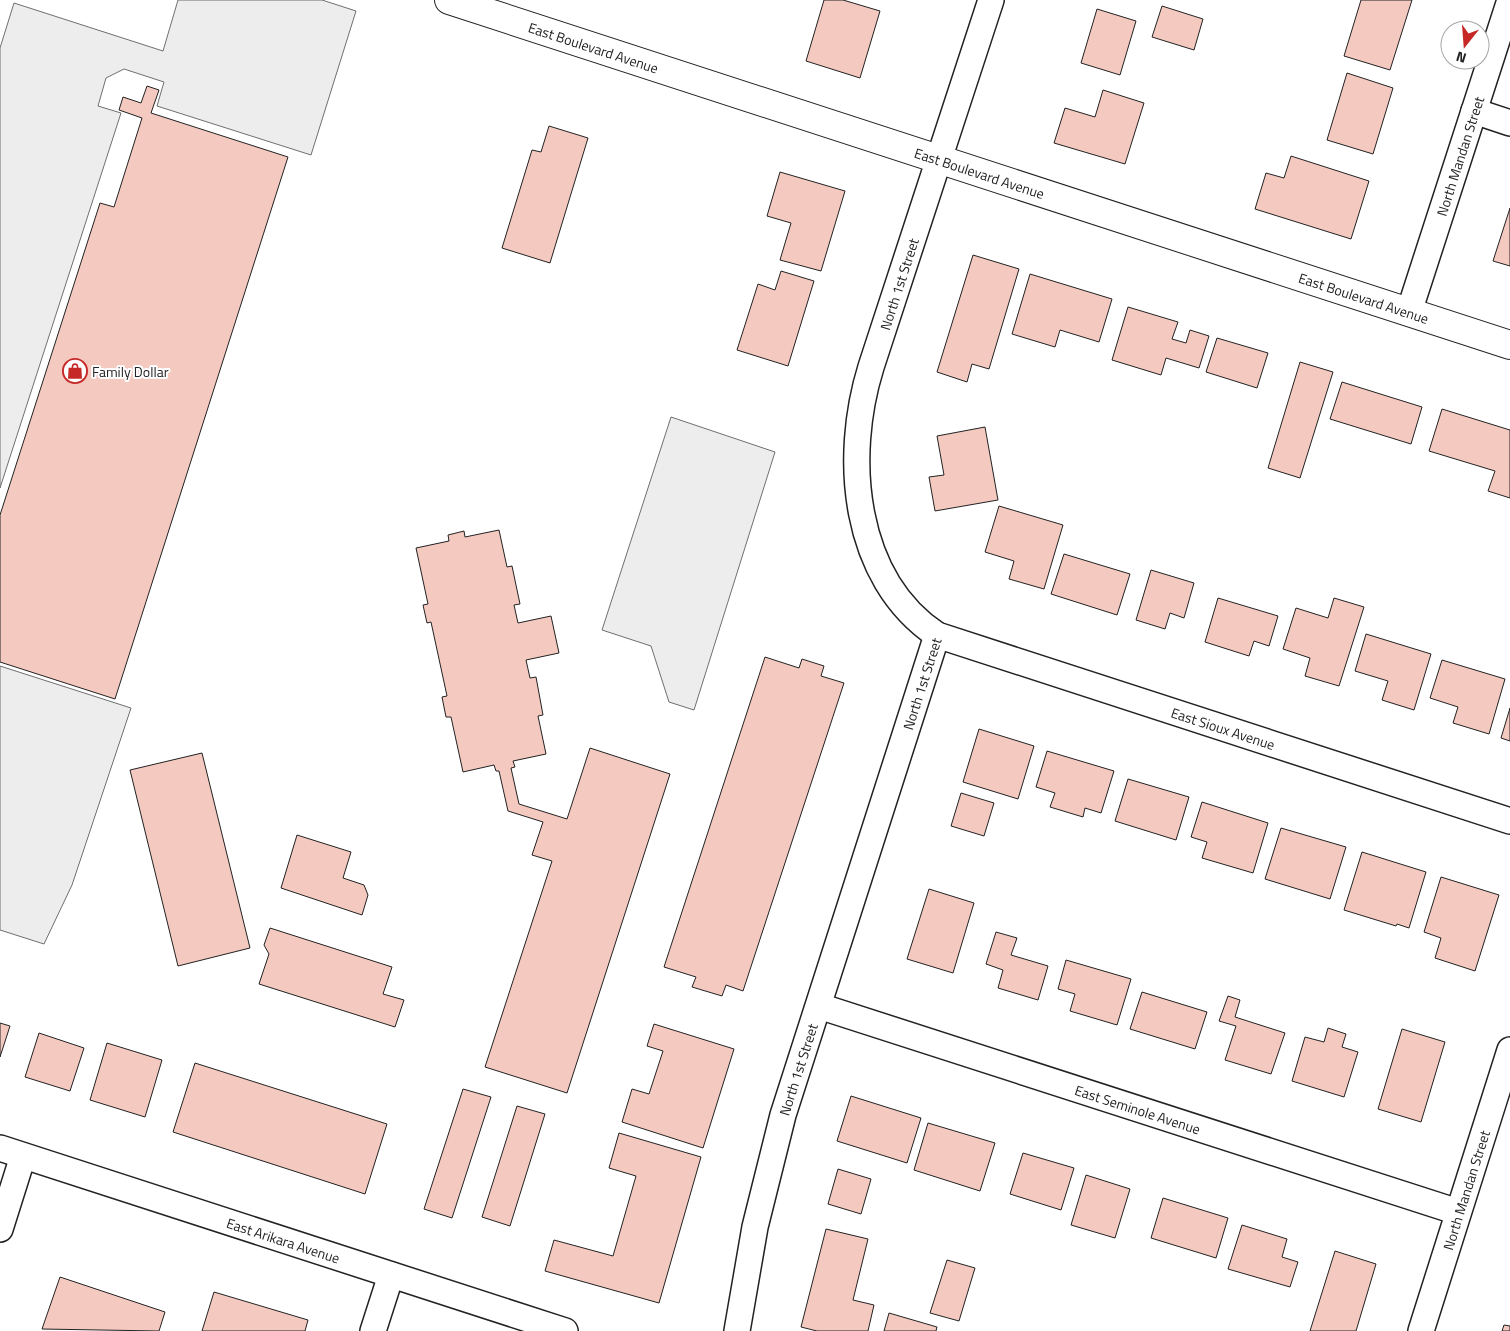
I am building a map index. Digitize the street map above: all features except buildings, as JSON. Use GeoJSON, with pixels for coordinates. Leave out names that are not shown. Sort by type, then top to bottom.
{"type":"FeatureCollection","features":[{"type":"Feature","properties":{"kind":"street","name":"North 1st Street"},"geometry":{"type":"LineString","coordinates":[[737,1331],[755,1227],[772,1154],[938,636],[918,623],[900,602],[876,558],[868,537],[858,496],[856,446],[858,420],[866,384],[991,0]]}},
{"type":"Feature","properties":{"kind":"street","name":"North Mandan Street"},"geometry":{"type":"LineString","coordinates":[[1409,312],[1510,0]]}},
{"type":"Feature","properties":{"kind":"street","name":"East Boulevard Avenue"},"geometry":{"type":"LineString","coordinates":[[465,2],[940,160],[1510,345]]}},
{"type":"Feature","properties":{"kind":"street"},"geometry":{"type":"LineString","coordinates":[[1474,111],[1510,123]]}},
{"type":"Feature","properties":{"kind":"street","name":"East Sioux Avenue"},"geometry":{"type":"LineString","coordinates":[[938,636],[1510,821]]}},
{"type":"Feature","properties":{"kind":"street","name":"East Seminole Avenue"},"geometry":{"type":"LineString","coordinates":[[818,1006],[1458,1212]]}},
{"type":"Feature","properties":{"kind":"street","name":"North Mandan Street"},"geometry":{"type":"LineString","coordinates":[[1420,1331],[1510,1050]]}},
{"type":"Feature","properties":{"kind":"street"},"geometry":{"type":"LineString","coordinates":[[0,1229],[11,1152]]}},
{"type":"Feature","properties":{"kind":"street","name":"East Arikara Avenue"},"geometry":{"type":"LineString","coordinates":[[11,1152],[565,1331]]}},
{"type":"Feature","properties":{"kind":"street"},"geometry":{"type":"LineString","coordinates":[[373,1331],[391,1275]]}},
{"type":"Feature","properties":{"kind":"shaded area"},"geometry":{"type":"Polygon","coordinates":[[[178,0],[322,0],[356,11],[311,155],[157,106],[164,82],[124,69],[106,78],[98,106],[121,113],[0,488],[0,48],[14,3],[163,51],[178,0]]]}},
{"type":"Feature","properties":{"kind":"shaded area"},"geometry":{"type":"Polygon","coordinates":[[[671,417],[775,452],[694,710],[669,702],[651,646],[602,630],[671,417]]]}},
{"type":"Feature","properties":{"kind":"shaded area"},"geometry":{"type":"Polygon","coordinates":[[[0,666],[131,708],[72,885],[44,944],[0,930],[0,666]]]}},
{"type":"Feature","properties":{"kind":"place","name":"Family Dollar"},"geometry":{"type":"Point","coordinates":[75,371]}}]}
